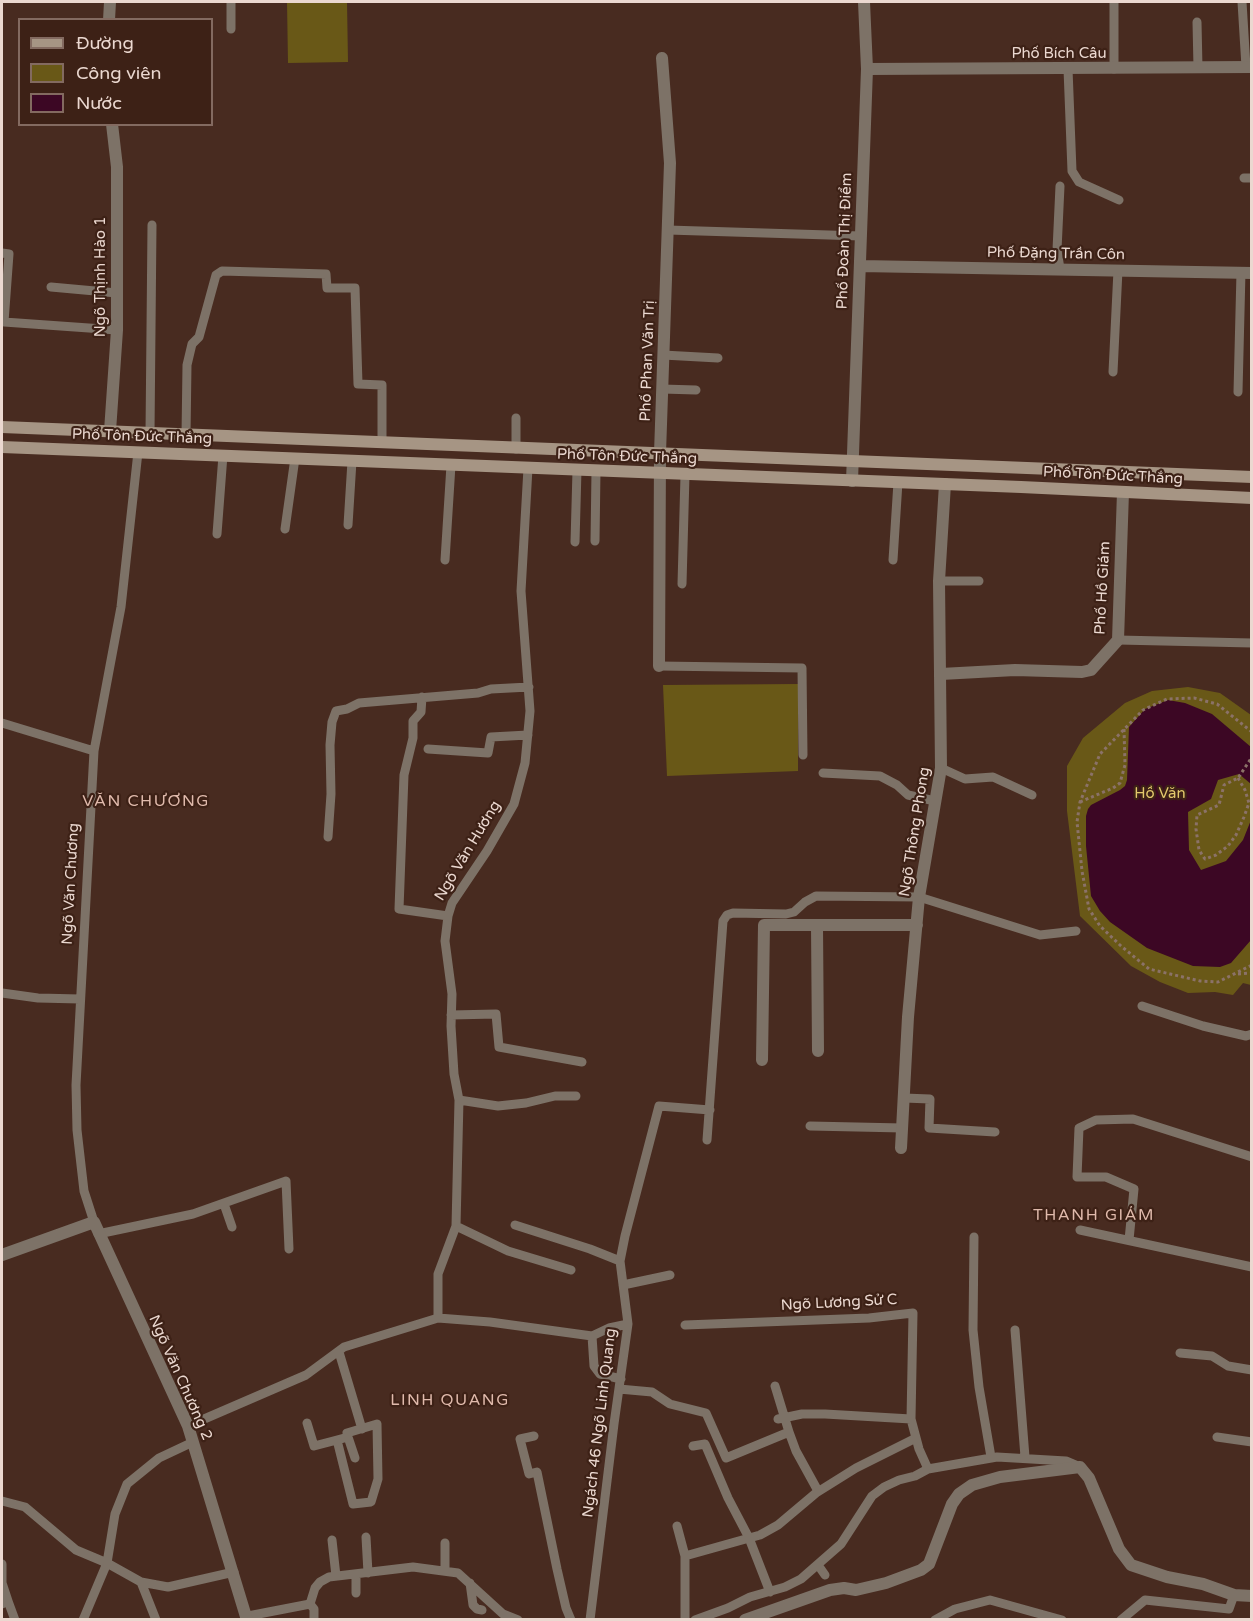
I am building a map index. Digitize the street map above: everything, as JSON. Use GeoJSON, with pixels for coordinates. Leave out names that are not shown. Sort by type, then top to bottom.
{"type":"FeatureCollection","features":[{"type":"Feature","properties":{"kind":"main road","name":"Phố Tôn Đức Thắng"},"geometry":{"type":"LineString","coordinates":[[2,427],[1251,477]]}},
{"type":"Feature","properties":{"kind":"main road"},"geometry":{"type":"LineString","coordinates":[[109,450],[110,431]]}},
{"type":"Feature","properties":{"kind":"main road","name":"Phố Tôn Đức Thắng"},"geometry":{"type":"LineString","coordinates":[[2,447],[1251,498]]}},
{"type":"Feature","properties":{"kind":"main road"},"geometry":{"type":"LineString","coordinates":[[1057,489],[1058,469]]}},
{"type":"Feature","properties":{"kind":"street"},"geometry":{"type":"LineString","coordinates":[[110,2],[110,18]]}},
{"type":"Feature","properties":{"kind":"street","name":"Phố Đoàn Thị Điểm"},"geometry":{"type":"LineString","coordinates":[[852,481],[867,69],[864,2]]}},
{"type":"Feature","properties":{"kind":"street","name":"Phố Phan Văn Trị"},"geometry":{"type":"LineString","coordinates":[[659,666],[660,453],[670,164],[662,57]]}},
{"type":"Feature","properties":{"kind":"street","name":"Phố Bích Câu"},"geometry":{"type":"LineString","coordinates":[[867,69],[1249,67]]}},
{"type":"Feature","properties":{"kind":"street","name":"Ngõ Thịnh Hào 1"},"geometry":{"type":"LineString","coordinates":[[110,431],[117,330],[117,166],[112,126]]}},
{"type":"Feature","properties":{"kind":"street","name":"Phố Đặng Trần Côn"},"geometry":{"type":"LineString","coordinates":[[860,266],[1246,273]]}},
{"type":"Feature","properties":{"kind":"street","name":"Ngõ Thông Phong"},"geometry":{"type":"LineString","coordinates":[[901,1148],[908,1017],[919,897],[941,768],[939,581],[945,484]]}},
{"type":"Feature","properties":{"kind":"street","name":"Phố Hồ Giám"},"geometry":{"type":"LineString","coordinates":[[941,674],[1016,670],[1082,672],[1091,670],[1118,640],[1123,492]]}},
{"type":"Feature","properties":{"kind":"street"},"geometry":{"type":"LineString","coordinates":[[762,1060],[764,925],[917,926]]}},
{"type":"Feature","properties":{"kind":"street"},"geometry":{"type":"LineString","coordinates":[[817,926],[818,1051]]}},
{"type":"Feature","properties":{"kind":"street"},"geometry":{"type":"LineString","coordinates":[[2,1255],[96,1228]]}},
{"type":"Feature","properties":{"kind":"street","name":"Ngõ Văn Chương 2"},"geometry":{"type":"LineString","coordinates":[[96,1228],[188,1426],[248,1618]]}},
{"type":"Feature","properties":{"kind":"street"},"geometry":{"type":"LineString","coordinates":[[745,1620],[830,1590],[844,1588],[856,1590],[886,1583],[921,1570],[929,1564],[952,1504],[959,1494],[972,1485],[1000,1477],[1080,1467],[1089,1478],[1119,1549],[1131,1565],[1167,1577],[1203,1584],[1234,1595],[1251,1596]]}},
{"type":"Feature","properties":{"kind":"lane"},"geometry":{"type":"LineString","coordinates":[[231,2],[231,29]]}},
{"type":"Feature","properties":{"kind":"lane"},"geometry":{"type":"LineString","coordinates":[[1114,2],[1114,69]]}},
{"type":"Feature","properties":{"kind":"lane"},"geometry":{"type":"LineString","coordinates":[[1242,2],[1249,67]]}},
{"type":"Feature","properties":{"kind":"lane"},"geometry":{"type":"LineString","coordinates":[[1197,22],[1198,68]]}},
{"type":"Feature","properties":{"kind":"lane"},"geometry":{"type":"LineString","coordinates":[[1068,69],[1072,171],[1079,182],[1119,200]]}},
{"type":"Feature","properties":{"kind":"lane"},"geometry":{"type":"LineString","coordinates":[[1060,186],[1057,250],[1060,269]]}},
{"type":"Feature","properties":{"kind":"lane"},"geometry":{"type":"LineString","coordinates":[[150,433],[152,225]]}},
{"type":"Feature","properties":{"kind":"lane"},"geometry":{"type":"LineString","coordinates":[[668,230],[861,236]]}},
{"type":"Feature","properties":{"kind":"lane"},"geometry":{"type":"LineString","coordinates":[[2,252],[9,254],[4,322],[117,330]]}},
{"type":"Feature","properties":{"kind":"lane"},"geometry":{"type":"LineString","coordinates":[[1113,372],[1118,270]]}},
{"type":"Feature","properties":{"kind":"lane"},"geometry":{"type":"LineString","coordinates":[[186,435],[187,365],[192,344],[199,337],[216,275],[222,271],[326,274],[327,288],[355,288],[358,384],[382,384],[382,443]]}},
{"type":"Feature","properties":{"kind":"lane"},"geometry":{"type":"LineString","coordinates":[[1238,392],[1246,273]]}},
{"type":"Feature","properties":{"kind":"lane"},"geometry":{"type":"LineString","coordinates":[[51,287],[117,293]]}},
{"type":"Feature","properties":{"kind":"lane"},"geometry":{"type":"LineString","coordinates":[[663,355],[718,358]]}},
{"type":"Feature","properties":{"kind":"lane"},"geometry":{"type":"LineString","coordinates":[[662,389],[696,390]]}},
{"type":"Feature","properties":{"kind":"lane"},"geometry":{"type":"LineString","coordinates":[[516,418],[516,449]]}},
{"type":"Feature","properties":{"kind":"lane","name":"Ngõ Văn Chương"},"geometry":{"type":"LineString","coordinates":[[96,1228],[84,1191],[76,1130],[80,999],[94,751],[121,607],[138,452]]}},
{"type":"Feature","properties":{"kind":"lane"},"geometry":{"type":"LineString","coordinates":[[217,534],[223,455]]}},
{"type":"Feature","properties":{"kind":"lane"},"geometry":{"type":"LineString","coordinates":[[285,529],[295,458]]}},
{"type":"Feature","properties":{"kind":"lane"},"geometry":{"type":"LineString","coordinates":[[348,525],[352,461]]}},
{"type":"Feature","properties":{"kind":"lane"},"geometry":{"type":"LineString","coordinates":[[445,560],[451,465]]}},
{"type":"Feature","properties":{"kind":"lane","name":"Ngõ Văn Hương"},"geometry":{"type":"LineString","coordinates":[[438,1318],[438,1274],[456,1226],[459,1100],[454,1074],[452,994],[445,941],[452,903],[488,851],[514,804],[525,763],[530,711],[521,591],[528,468]]}},
{"type":"Feature","properties":{"kind":"lane"},"geometry":{"type":"LineString","coordinates":[[575,542],[577,470]]}},
{"type":"Feature","properties":{"kind":"lane"},"geometry":{"type":"LineString","coordinates":[[595,541],[596,471]]}},
{"type":"Feature","properties":{"kind":"lane"},"geometry":{"type":"LineString","coordinates":[[682,584],[685,474]]}},
{"type":"Feature","properties":{"kind":"lane"},"geometry":{"type":"LineString","coordinates":[[893,560],[898,482]]}},
{"type":"Feature","properties":{"kind":"lane"},"geometry":{"type":"LineString","coordinates":[[939,581],[979,581]]}},
{"type":"Feature","properties":{"kind":"lane"},"geometry":{"type":"LineString","coordinates":[[1118,640],[1251,643]]}},
{"type":"Feature","properties":{"kind":"lane"},"geometry":{"type":"LineString","coordinates":[[659,666],[802,668],[802,755]]}},
{"type":"Feature","properties":{"kind":"lane"},"geometry":{"type":"LineString","coordinates":[[328,837],[331,794],[330,745],[332,722],[336,711],[359,703],[529,687]]}},
{"type":"Feature","properties":{"kind":"lane"},"geometry":{"type":"LineString","coordinates":[[422,697],[421,712],[413,721],[413,738],[404,775],[399,909],[448,916]]}},
{"type":"Feature","properties":{"kind":"lane"},"geometry":{"type":"LineString","coordinates":[[2,723],[94,751]]}},
{"type":"Feature","properties":{"kind":"lane"},"geometry":{"type":"LineString","coordinates":[[428,749],[488,753],[491,737],[528,735]]}},
{"type":"Feature","properties":{"kind":"lane"},"geometry":{"type":"LineString","coordinates":[[941,768],[965,778],[993,777],[1032,795]]}},
{"type":"Feature","properties":{"kind":"lane"},"geometry":{"type":"LineString","coordinates":[[823,773],[880,776],[897,785],[908,795],[935,801]]}},
{"type":"Feature","properties":{"kind":"lane"},"geometry":{"type":"LineString","coordinates":[[707,1140],[725,917],[733,913],[786,914],[794,912],[816,896],[919,897],[1040,935],[1076,932]]}},
{"type":"Feature","properties":{"kind":"lane"},"geometry":{"type":"LineString","coordinates":[[2,993],[38,998],[80,999]]}},
{"type":"Feature","properties":{"kind":"lane"},"geometry":{"type":"LineString","coordinates":[[1142,1006],[1203,1026],[1246,1036],[1251,1034]]}},
{"type":"Feature","properties":{"kind":"lane"},"geometry":{"type":"LineString","coordinates":[[451,1015],[496,1014],[499,1047],[582,1062]]}},
{"type":"Feature","properties":{"kind":"lane"},"geometry":{"type":"LineString","coordinates":[[459,1100],[498,1106],[526,1103],[555,1096],[576,1096]]}},
{"type":"Feature","properties":{"kind":"lane"},"geometry":{"type":"LineString","coordinates":[[904,1098],[930,1099],[929,1128],[996,1132]]}},
{"type":"Feature","properties":{"kind":"lane","name":"Ngách 46 Ngõ Linh Quang"},"geometry":{"type":"LineString","coordinates":[[590,1620],[628,1324],[620,1262],[659,1106],[710,1110]]}},
{"type":"Feature","properties":{"kind":"lane"},"geometry":{"type":"LineString","coordinates":[[1129,1240],[1134,1189],[1106,1177],[1077,1177],[1079,1128],[1096,1120],[1133,1119],[1251,1158]]}},
{"type":"Feature","properties":{"kind":"lane"},"geometry":{"type":"LineString","coordinates":[[810,1126],[903,1128]]}},
{"type":"Feature","properties":{"kind":"lane"},"geometry":{"type":"LineString","coordinates":[[96,1228],[193,1214],[224,1204],[289,1177],[288,1249]]}},
{"type":"Feature","properties":{"kind":"lane"},"geometry":{"type":"LineString","coordinates":[[224,1204],[232,1227]]}},
{"type":"Feature","properties":{"kind":"lane"},"geometry":{"type":"LineString","coordinates":[[515,1225],[590,1249],[620,1262]]}},
{"type":"Feature","properties":{"kind":"lane"},"geometry":{"type":"LineString","coordinates":[[456,1226],[508,1251],[571,1270]]}},
{"type":"Feature","properties":{"kind":"lane"},"geometry":{"type":"LineString","coordinates":[[1080,1230],[1251,1267]]}},
{"type":"Feature","properties":{"kind":"lane"},"geometry":{"type":"LineString","coordinates":[[974,1238],[973,1330],[979,1387],[991,1457]]}},
{"type":"Feature","properties":{"kind":"lane"},"geometry":{"type":"LineString","coordinates":[[623,1285],[670,1275]]}},
{"type":"Feature","properties":{"kind":"lane","name":"Ngõ Lương Sử C"},"geometry":{"type":"LineString","coordinates":[[685,1325],[869,1318],[913,1314],[911,1419],[928,1469]]}},
{"type":"Feature","properties":{"kind":"lane"},"geometry":{"type":"LineString","coordinates":[[188,1426],[306,1375],[344,1347],[438,1318],[490,1322],[592,1336],[609,1328],[628,1324]]}},
{"type":"Feature","properties":{"kind":"lane"},"geometry":{"type":"LineString","coordinates":[[1015,1330],[1025,1457]]}},
{"type":"Feature","properties":{"kind":"lane"},"geometry":{"type":"LineString","coordinates":[[592,1336],[594,1366],[600,1374],[620,1384],[652,1392],[670,1404],[706,1413],[726,1458],[789,1431]]}},
{"type":"Feature","properties":{"kind":"lane"},"geometry":{"type":"LineString","coordinates":[[339,1352],[362,1429]]}},
{"type":"Feature","properties":{"kind":"lane"},"geometry":{"type":"LineString","coordinates":[[1180,1353],[1212,1356],[1228,1366],[1251,1370]]}},
{"type":"Feature","properties":{"kind":"lane"},"geometry":{"type":"LineString","coordinates":[[775,1386],[781,1418],[818,1491]]}},
{"type":"Feature","properties":{"kind":"lane"},"geometry":{"type":"LineString","coordinates":[[781,1418],[802,1414],[825,1414],[911,1419]]}},
{"type":"Feature","properties":{"kind":"lane"},"geometry":{"type":"LineString","coordinates":[[308,1423],[314,1446],[348,1437]]}},
{"type":"Feature","properties":{"kind":"lane"},"geometry":{"type":"LineString","coordinates":[[337,1440],[353,1504],[371,1502],[378,1479],[377,1424],[346,1432],[355,1458]]}},
{"type":"Feature","properties":{"kind":"lane"},"geometry":{"type":"LineString","coordinates":[[534,1436],[520,1439],[529,1473],[537,1472],[556,1569],[566,1608],[572,1620]]}},
{"type":"Feature","properties":{"kind":"lane"},"geometry":{"type":"LineString","coordinates":[[1217,1437],[1251,1442]]}},
{"type":"Feature","properties":{"kind":"lane"},"geometry":{"type":"LineString","coordinates":[[685,1556],[760,1535],[778,1525],[818,1491],[864,1463],[916,1438]]}},
{"type":"Feature","properties":{"kind":"lane"},"geometry":{"type":"LineString","coordinates":[[83,1620],[107,1563],[115,1514],[127,1484],[159,1458],[193,1442]]}},
{"type":"Feature","properties":{"kind":"lane"},"geometry":{"type":"LineString","coordinates":[[693,1446],[705,1444],[710,1453],[728,1498],[749,1538],[770,1592]]}},
{"type":"Feature","properties":{"kind":"lane"},"geometry":{"type":"LineString","coordinates":[[710,1453],[722,1448]]}},
{"type":"Feature","properties":{"kind":"lane"},"geometry":{"type":"LineString","coordinates":[[695,1620],[801,1579],[841,1544],[872,1496],[884,1487],[928,1469],[991,1457],[1025,1457],[1066,1461],[1080,1467]]}},
{"type":"Feature","properties":{"kind":"lane"},"geometry":{"type":"LineString","coordinates":[[2,1501],[25,1507],[76,1550],[107,1563],[141,1582],[168,1587],[234,1572]]}},
{"type":"Feature","properties":{"kind":"lane"},"geometry":{"type":"LineString","coordinates":[[677,1526],[685,1556],[685,1620]]}},
{"type":"Feature","properties":{"kind":"lane"},"geometry":{"type":"LineString","coordinates":[[366,1537],[368,1573]]}},
{"type":"Feature","properties":{"kind":"lane"},"geometry":{"type":"LineString","coordinates":[[332,1540],[336,1576]]}},
{"type":"Feature","properties":{"kind":"lane"},"geometry":{"type":"LineString","coordinates":[[445,1543],[445,1571]]}},
{"type":"Feature","properties":{"kind":"lane"},"geometry":{"type":"LineString","coordinates":[[2,1564],[5,1602],[15,1620]]}},
{"type":"Feature","properties":{"kind":"lane"},"geometry":{"type":"LineString","coordinates":[[818,1565],[825,1575]]}},
{"type":"Feature","properties":{"kind":"lane"},"geometry":{"type":"LineString","coordinates":[[310,1604],[315,1588],[320,1582],[336,1576],[412,1568],[458,1573],[503,1614],[518,1620]]}},
{"type":"Feature","properties":{"kind":"lane"},"geometry":{"type":"LineString","coordinates":[[356,1575],[356,1593]]}},
{"type":"Feature","properties":{"kind":"lane"},"geometry":{"type":"LineString","coordinates":[[141,1582],[156,1620]]}},
{"type":"Feature","properties":{"kind":"lane"},"geometry":{"type":"LineString","coordinates":[[470,1583],[473,1605],[482,1610]]}},
{"type":"Feature","properties":{"kind":"lane"},"geometry":{"type":"LineString","coordinates":[[1121,1620],[1144,1600],[1229,1609],[1234,1595]]}},
{"type":"Feature","properties":{"kind":"lane"},"geometry":{"type":"LineString","coordinates":[[935,1620],[955,1609],[990,1600],[1062,1620]]}},
{"type":"Feature","properties":{"kind":"lane"},"geometry":{"type":"LineString","coordinates":[[248,1618],[310,1604]]}},
{"type":"Feature","properties":{"kind":"lane"},"geometry":{"type":"LineString","coordinates":[[310,1604],[314,1609],[314,1620]]}},
{"type":"Feature","properties":{"kind":"path"},"geometry":{"type":"LineString","coordinates":[[1251,732],[1217,704],[1194,698],[1167,699],[1143,710],[1100,754],[1080,802],[1077,822],[1089,909],[1100,926],[1121,946],[1149,969],[1200,981],[1218,982],[1251,965]]}},
{"type":"Feature","properties":{"kind":"path"},"geometry":{"type":"LineString","coordinates":[[1080,802],[1120,783],[1125,765],[1124,727]]}},
{"type":"Feature","properties":{"kind":"path"},"geometry":{"type":"LineString","coordinates":[[1238,778],[1249,803],[1244,817],[1228,846],[1216,855],[1205,859],[1199,850],[1197,815],[1219,805],[1224,785],[1238,778],[1251,757]]}},
{"type":"Feature","properties":{"kind":"path"},"geometry":{"type":"LineString","coordinates":[[1236,974],[1251,973]]}},
{"type":"Feature","properties":{"kind":"green space"},"geometry":{"type":"Polygon","coordinates":[[[287,2],[347,2],[348,62],[288,63],[287,2]]]}},
{"type":"Feature","properties":{"kind":"green space"},"geometry":{"type":"Polygon","coordinates":[[[798,684],[798,771],[667,776],[663,685],[798,684]]]}},
{"type":"Feature","properties":{"kind":"green space","name":"Hồ Văn"},"geometry":{"type":"Polygon","coordinates":[[[1188,687],[1220,693],[1251,715],[1251,985],[1243,983],[1233,995],[1215,992],[1188,993],[1160,982],[1131,966],[1080,916],[1067,811],[1067,766],[1083,738],[1125,703],[1152,691],[1188,687]]]}},
{"type":"Feature","properties":{"kind":"water","name":"Hồ Văn"},"geometry":{"type":"Polygon","coordinates":[[[1168,700],[1185,703],[1212,714],[1251,747],[1251,784],[1239,774],[1218,780],[1211,799],[1188,812],[1189,850],[1201,870],[1226,861],[1243,840],[1251,820],[1251,940],[1231,963],[1220,967],[1193,966],[1147,948],[1110,922],[1091,896],[1086,846],[1088,809],[1091,805],[1125,786],[1129,727],[1145,709],[1168,700]]]}},
{"type":"Feature","properties":{"kind":"district","name":"VĂN CHƯƠNG"},"geometry":{"type":"Point","coordinates":[146,802]}},
{"type":"Feature","properties":{"kind":"district","name":"THANH GIÁM"},"geometry":{"type":"Point","coordinates":[1094,1216]}},
{"type":"Feature","properties":{"kind":"district","name":"LINH QUANG"},"geometry":{"type":"Point","coordinates":[450,1401]}}]}
